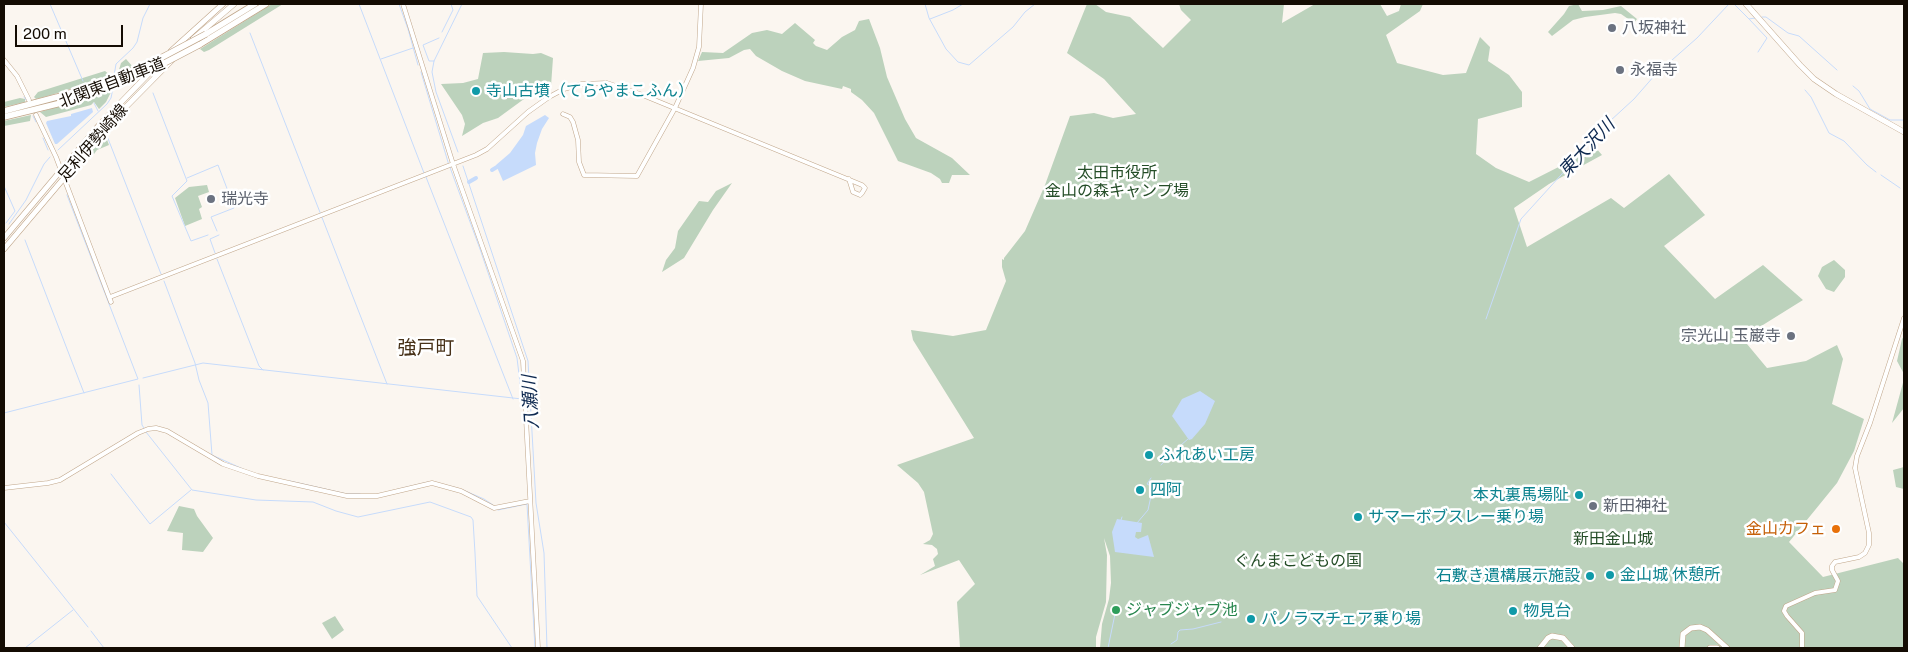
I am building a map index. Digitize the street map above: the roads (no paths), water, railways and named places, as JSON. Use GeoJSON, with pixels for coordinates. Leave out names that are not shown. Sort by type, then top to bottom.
{"type":"FeatureCollection","features":[{"type":"Feature","properties":{"kind":"highway","name":"北関東自動車道"},"geometry":{"type":"LineString","coordinates":[[4,117],[61,103],[110,83],[206,34],[255,4]]}},
{"type":"Feature","properties":{"kind":"highway","name":"北関東自動車道"},"geometry":{"type":"LineString","coordinates":[[4,111],[58,98],[157,67],[199,45],[266,4]]}},
{"type":"Feature","properties":{"kind":"main road","name":"足利伊勢崎線"},"geometry":{"type":"LineString","coordinates":[[4,238],[7,228],[100,124],[151,71],[223,4]]}},
{"type":"Feature","properties":{"kind":"main road","name":"足利伊勢崎線"},"geometry":{"type":"LineString","coordinates":[[4,249],[63,177],[140,92],[192,39],[234,4]]}},
{"type":"Feature","properties":{"kind":"main road"},"geometry":{"type":"LineString","coordinates":[[1746,4],[1814,79],[1836,94],[1904,132]]}},
{"type":"Feature","properties":{"kind":"main road"},"geometry":{"type":"LineString","coordinates":[[7,228],[17,229],[29,217]]}},
{"type":"Feature","properties":{"kind":"main road"},"geometry":{"type":"LineString","coordinates":[[7,228],[12,239]]}},
{"type":"Feature","properties":{"kind":"main road"},"geometry":{"type":"LineString","coordinates":[[1682,648],[1683,634],[1691,628],[1700,627],[1707,630],[1727,648]]}},
{"type":"Feature","properties":{"kind":"main road"},"geometry":{"type":"LineString","coordinates":[[1540,648],[1552,636],[1563,638],[1572,648]]}},
{"type":"Feature","properties":{"kind":"main road"},"geometry":{"type":"LineString","coordinates":[[1710,648],[1717,648]]}},
{"type":"Feature","properties":{"kind":"street"},"geometry":{"type":"LineString","coordinates":[[403,4],[453,164],[523,361],[538,648]]}},
{"type":"Feature","properties":{"kind":"street"},"geometry":{"type":"LineString","coordinates":[[563,114],[570,117],[573,122],[578,140],[579,162],[584,175],[635,177],[639,175],[675,108],[693,68],[700,47],[701,4]]}},
{"type":"Feature","properties":{"kind":"street"},"geometry":{"type":"LineString","coordinates":[[4,60],[17,76],[29,100]]}},
{"type":"Feature","properties":{"kind":"street"},"geometry":{"type":"LineString","coordinates":[[36,115],[61,169],[111,300],[482,152],[539,104],[557,92],[572,86],[596,82],[607,83],[675,108],[848,179],[864,186],[865,188],[862,193],[853,192],[848,179]]}},
{"type":"Feature","properties":{"kind":"street"},"geometry":{"type":"LineString","coordinates":[[1802,648],[1802,633],[1784,611],[1786,606],[1805,596],[1835,590],[1838,582],[1832,566],[1836,562],[1859,557],[1865,553],[1869,545],[1869,533],[1856,468],[1857,456],[1904,318]]}},
{"type":"Feature","properties":{"kind":"street"},"geometry":{"type":"LineString","coordinates":[[4,488],[56,482],[138,433],[156,428],[166,431],[223,464],[258,476],[347,496],[377,496],[422,484],[432,484],[461,491],[494,508],[530,501]]}},
{"type":"Feature","properties":{"kind":"water"},"geometry":{"type":"Polygon","coordinates":[[[92,108],[93,112],[55,144],[46,123],[47,121],[71,116],[71,114],[92,108]]]}},
{"type":"Feature","properties":{"kind":"water"},"geometry":{"type":"Polygon","coordinates":[[[545,115],[549,118],[542,129],[537,143],[535,153],[536,165],[503,181],[496,165],[510,153],[523,135],[526,126],[545,115]]]}},
{"type":"Feature","properties":{"kind":"water"},"geometry":{"type":"Polygon","coordinates":[[[1200,391],[1215,401],[1205,424],[1189,440],[1172,416],[1182,399],[1200,391]]]}},
{"type":"Feature","properties":{"kind":"water"},"geometry":{"type":"Polygon","coordinates":[[[1117,519],[1142,523],[1141,532],[1136,532],[1135,537],[1138,539],[1148,535],[1154,557],[1115,552],[1112,532],[1117,519]]]}},
{"type":"Feature","properties":{"kind":"waterway"},"geometry":{"type":"LineString","coordinates":[[50,4],[83,81]]}},
{"type":"Feature","properties":{"kind":"waterway"},"geometry":{"type":"LineString","coordinates":[[114,76],[116,64],[137,42],[143,18],[150,4]]}},
{"type":"Feature","properties":{"kind":"waterway"},"geometry":{"type":"LineString","coordinates":[[359,4],[424,173]]}},
{"type":"Feature","properties":{"kind":"waterway"},"geometry":{"type":"LineString","coordinates":[[399,4],[418,65]]}},
{"type":"Feature","properties":{"kind":"waterway"},"geometry":{"type":"LineString","coordinates":[[442,32],[453,10],[451,4]]}},
{"type":"Feature","properties":{"kind":"waterway","name":"八瀬川"},"geometry":{"type":"LineString","coordinates":[[458,152],[436,92],[432,72],[434,61],[462,4]]}},
{"type":"Feature","properties":{"kind":"waterway"},"geometry":{"type":"LineString","coordinates":[[925,4],[929,18],[946,49],[958,62],[969,65],[1013,27],[1025,12],[1035,4]]}},
{"type":"Feature","properties":{"kind":"waterway"},"geometry":{"type":"LineString","coordinates":[[930,19],[963,4]]}},
{"type":"Feature","properties":{"kind":"waterway","name":"東大沢川"},"geometry":{"type":"LineString","coordinates":[[1486,319],[1521,219],[1610,121],[1634,99],[1655,75],[1697,38],[1729,4]]}},
{"type":"Feature","properties":{"kind":"waterway"},"geometry":{"type":"LineString","coordinates":[[1734,4],[1749,19],[1755,18]]}},
{"type":"Feature","properties":{"kind":"waterway"},"geometry":{"type":"LineString","coordinates":[[1762,17],[1766,17],[1788,33],[1799,36],[1837,70]]}},
{"type":"Feature","properties":{"kind":"waterway"},"geometry":{"type":"LineString","coordinates":[[1749,19],[1767,38],[1758,52]]}},
{"type":"Feature","properties":{"kind":"waterway"},"geometry":{"type":"LineString","coordinates":[[250,33],[387,384]]}},
{"type":"Feature","properties":{"kind":"waterway"},"geometry":{"type":"LineString","coordinates":[[434,61],[429,61],[423,45],[439,38]]}},
{"type":"Feature","properties":{"kind":"waterway"},"geometry":{"type":"LineString","coordinates":[[381,59],[413,48]]}},
{"type":"Feature","properties":{"kind":"waterway"},"geometry":{"type":"LineString","coordinates":[[143,378],[203,363],[522,399],[517,358],[448,162],[421,72]]}},
{"type":"Feature","properties":{"kind":"waterway"},"geometry":{"type":"LineString","coordinates":[[1853,86],[1859,91],[1870,109],[1890,120],[1904,120]]}},
{"type":"Feature","properties":{"kind":"waterway"},"geometry":{"type":"LineString","coordinates":[[58,150],[107,104],[111,98],[113,88]]}},
{"type":"Feature","properties":{"kind":"waterway"},"geometry":{"type":"LineString","coordinates":[[1805,90],[1811,97],[1829,133],[1844,141],[1876,172]]}},
{"type":"Feature","properties":{"kind":"waterway"},"geometry":{"type":"LineString","coordinates":[[153,93],[187,181],[172,196],[191,241],[208,235]]}},
{"type":"Feature","properties":{"kind":"waterway"},"geometry":{"type":"LineString","coordinates":[[94,103],[98,111]]}},
{"type":"Feature","properties":{"kind":"waterway"},"geometry":{"type":"LineString","coordinates":[[33,116],[36,122]]}},
{"type":"Feature","properties":{"kind":"waterway"},"geometry":{"type":"LineString","coordinates":[[107,136],[161,274]]}},
{"type":"Feature","properties":{"kind":"waterway"},"geometry":{"type":"LineString","coordinates":[[43,138],[48,150]]}},
{"type":"Feature","properties":{"kind":"waterway"},"geometry":{"type":"LineString","coordinates":[[9,224],[26,200],[44,164],[50,157]]}},
{"type":"Feature","properties":{"kind":"waterway"},"geometry":{"type":"LineString","coordinates":[[187,178],[218,165],[231,199]]}},
{"type":"Feature","properties":{"kind":"waterway","name":"八瀬川"},"geometry":{"type":"LineString","coordinates":[[463,166],[528,361],[536,503],[544,553],[547,648]]}},
{"type":"Feature","properties":{"kind":"waterway"},"geometry":{"type":"LineString","coordinates":[[492,170],[497,167]]}},
{"type":"Feature","properties":{"kind":"waterway"},"geometry":{"type":"LineString","coordinates":[[1881,175],[1900,188]]}},
{"type":"Feature","properties":{"kind":"waterway"},"geometry":{"type":"LineString","coordinates":[[426,177],[513,399]]}},
{"type":"Feature","properties":{"kind":"waterway"},"geometry":{"type":"LineString","coordinates":[[469,182],[476,178]]}},
{"type":"Feature","properties":{"kind":"waterway"},"geometry":{"type":"LineString","coordinates":[[4,186],[15,211],[6,223]]}},
{"type":"Feature","properties":{"kind":"waterway"},"geometry":{"type":"LineString","coordinates":[[4,413],[138,379],[67,195]]}},
{"type":"Feature","properties":{"kind":"waterway"},"geometry":{"type":"LineString","coordinates":[[217,231],[211,217],[234,208],[233,203]]}},
{"type":"Feature","properties":{"kind":"waterway"},"geometry":{"type":"LineString","coordinates":[[215,253],[210,239],[219,235]]}},
{"type":"Feature","properties":{"kind":"waterway"},"geometry":{"type":"LineString","coordinates":[[25,240],[84,393]]}},
{"type":"Feature","properties":{"kind":"waterway"},"geometry":{"type":"LineString","coordinates":[[217,259],[259,366],[263,370]]}},
{"type":"Feature","properties":{"kind":"waterway"},"geometry":{"type":"LineString","coordinates":[[164,281],[208,403],[212,455],[243,469]]}},
{"type":"Feature","properties":{"kind":"waterway"},"geometry":{"type":"LineString","coordinates":[[139,385],[142,425],[144,428]]}},
{"type":"Feature","properties":{"kind":"waterway"},"geometry":{"type":"LineString","coordinates":[[146,432],[192,490],[256,500],[313,502],[358,517],[430,502],[471,517],[473,520],[477,596],[512,648]]}},
{"type":"Feature","properties":{"kind":"waterway"},"geometry":{"type":"LineString","coordinates":[[1161,465],[1188,439]]}},
{"type":"Feature","properties":{"kind":"waterway"},"geometry":{"type":"LineString","coordinates":[[111,474],[150,524],[191,490]]}},
{"type":"Feature","properties":{"kind":"waterway"},"geometry":{"type":"LineString","coordinates":[[1137,523],[1148,510],[1151,496],[1157,489],[1147,484],[1151,478]]}},
{"type":"Feature","properties":{"kind":"waterway"},"geometry":{"type":"LineString","coordinates":[[290,481],[347,494],[360,494]]}},
{"type":"Feature","properties":{"kind":"waterway"},"geometry":{"type":"LineString","coordinates":[[395,490],[428,482]]}},
{"type":"Feature","properties":{"kind":"waterway"},"geometry":{"type":"LineString","coordinates":[[434,482],[457,488]]}},
{"type":"Feature","properties":{"kind":"waterway"},"geometry":{"type":"LineString","coordinates":[[463,490],[493,505]]}},
{"type":"Feature","properties":{"kind":"waterway"},"geometry":{"type":"LineString","coordinates":[[498,510],[527,504],[535,648]]}},
{"type":"Feature","properties":{"kind":"waterway"},"geometry":{"type":"LineString","coordinates":[[4,522],[88,627]]}},
{"type":"Feature","properties":{"kind":"waterway"},"geometry":{"type":"LineString","coordinates":[[25,648],[73,610]]}},
{"type":"Feature","properties":{"kind":"waterway"},"geometry":{"type":"LineString","coordinates":[[1108,648],[1115,614]]}},
{"type":"Feature","properties":{"kind":"waterway"},"geometry":{"type":"LineString","coordinates":[[1171,644],[1177,640],[1180,630],[1193,629],[1221,622]]}},
{"type":"Feature","properties":{"kind":"waterway"},"geometry":{"type":"LineString","coordinates":[[91,631],[104,648]]}},
{"type":"Feature","properties":{"kind":"place","name":"八坂神社"},"geometry":{"type":"Point","coordinates":[1612,28]}},
{"type":"Feature","properties":{"kind":"place","name":"永福寺"},"geometry":{"type":"Point","coordinates":[1620,70]}},
{"type":"Feature","properties":{"kind":"place","name":"寺山古墳（てらやまこふん）"},"geometry":{"type":"Point","coordinates":[476,91]}},
{"type":"Feature","properties":{"kind":"place","name":"瑞光寺"},"geometry":{"type":"Point","coordinates":[211,199]}},
{"type":"Feature","properties":{"kind":"place","name":"宗光山 玉巌寺"},"geometry":{"type":"Point","coordinates":[1791,336]}},
{"type":"Feature","properties":{"kind":"place","name":"ふれあい工房"},"geometry":{"type":"Point","coordinates":[1149,455]}},
{"type":"Feature","properties":{"kind":"place","name":"四阿"},"geometry":{"type":"Point","coordinates":[1140,490]}},
{"type":"Feature","properties":{"kind":"place","name":"本丸裏馬場阯"},"geometry":{"type":"Point","coordinates":[1579,495]}},
{"type":"Feature","properties":{"kind":"place","name":"新田神社"},"geometry":{"type":"Point","coordinates":[1593,506]}},
{"type":"Feature","properties":{"kind":"place","name":"サマーボブスレー乗り場"},"geometry":{"type":"Point","coordinates":[1358,517]}},
{"type":"Feature","properties":{"kind":"place","name":"金山カフェ"},"geometry":{"type":"Point","coordinates":[1836,529]}},
{"type":"Feature","properties":{"kind":"place","name":"金山城 休憩所"},"geometry":{"type":"Point","coordinates":[1610,575]}},
{"type":"Feature","properties":{"kind":"place","name":"石敷き遺構展示施設"},"geometry":{"type":"Point","coordinates":[1590,576]}},
{"type":"Feature","properties":{"kind":"place","name":"ジャブジャブ池"},"geometry":{"type":"Point","coordinates":[1116,610]}},
{"type":"Feature","properties":{"kind":"place","name":"物見台"},"geometry":{"type":"Point","coordinates":[1513,611]}},
{"type":"Feature","properties":{"kind":"place","name":"パノラマチェア乗り場"},"geometry":{"type":"Point","coordinates":[1251,619]}},
{"type":"Feature","properties":{"kind":"district","name":"強戸町"},"geometry":{"type":"Point","coordinates":[426,348]}},
{"type":"Feature","properties":{"kind":"park label","name":"太田市役所 金山の森キャンプ場"},"geometry":{"type":"Point","coordinates":[1117,182]}},
{"type":"Feature","properties":{"kind":"park label","name":"新田金山城"},"geometry":{"type":"Point","coordinates":[1613,539]}},
{"type":"Feature","properties":{"kind":"park label","name":"ぐんまこどもの国"},"geometry":{"type":"Point","coordinates":[1298,561]}}]}
